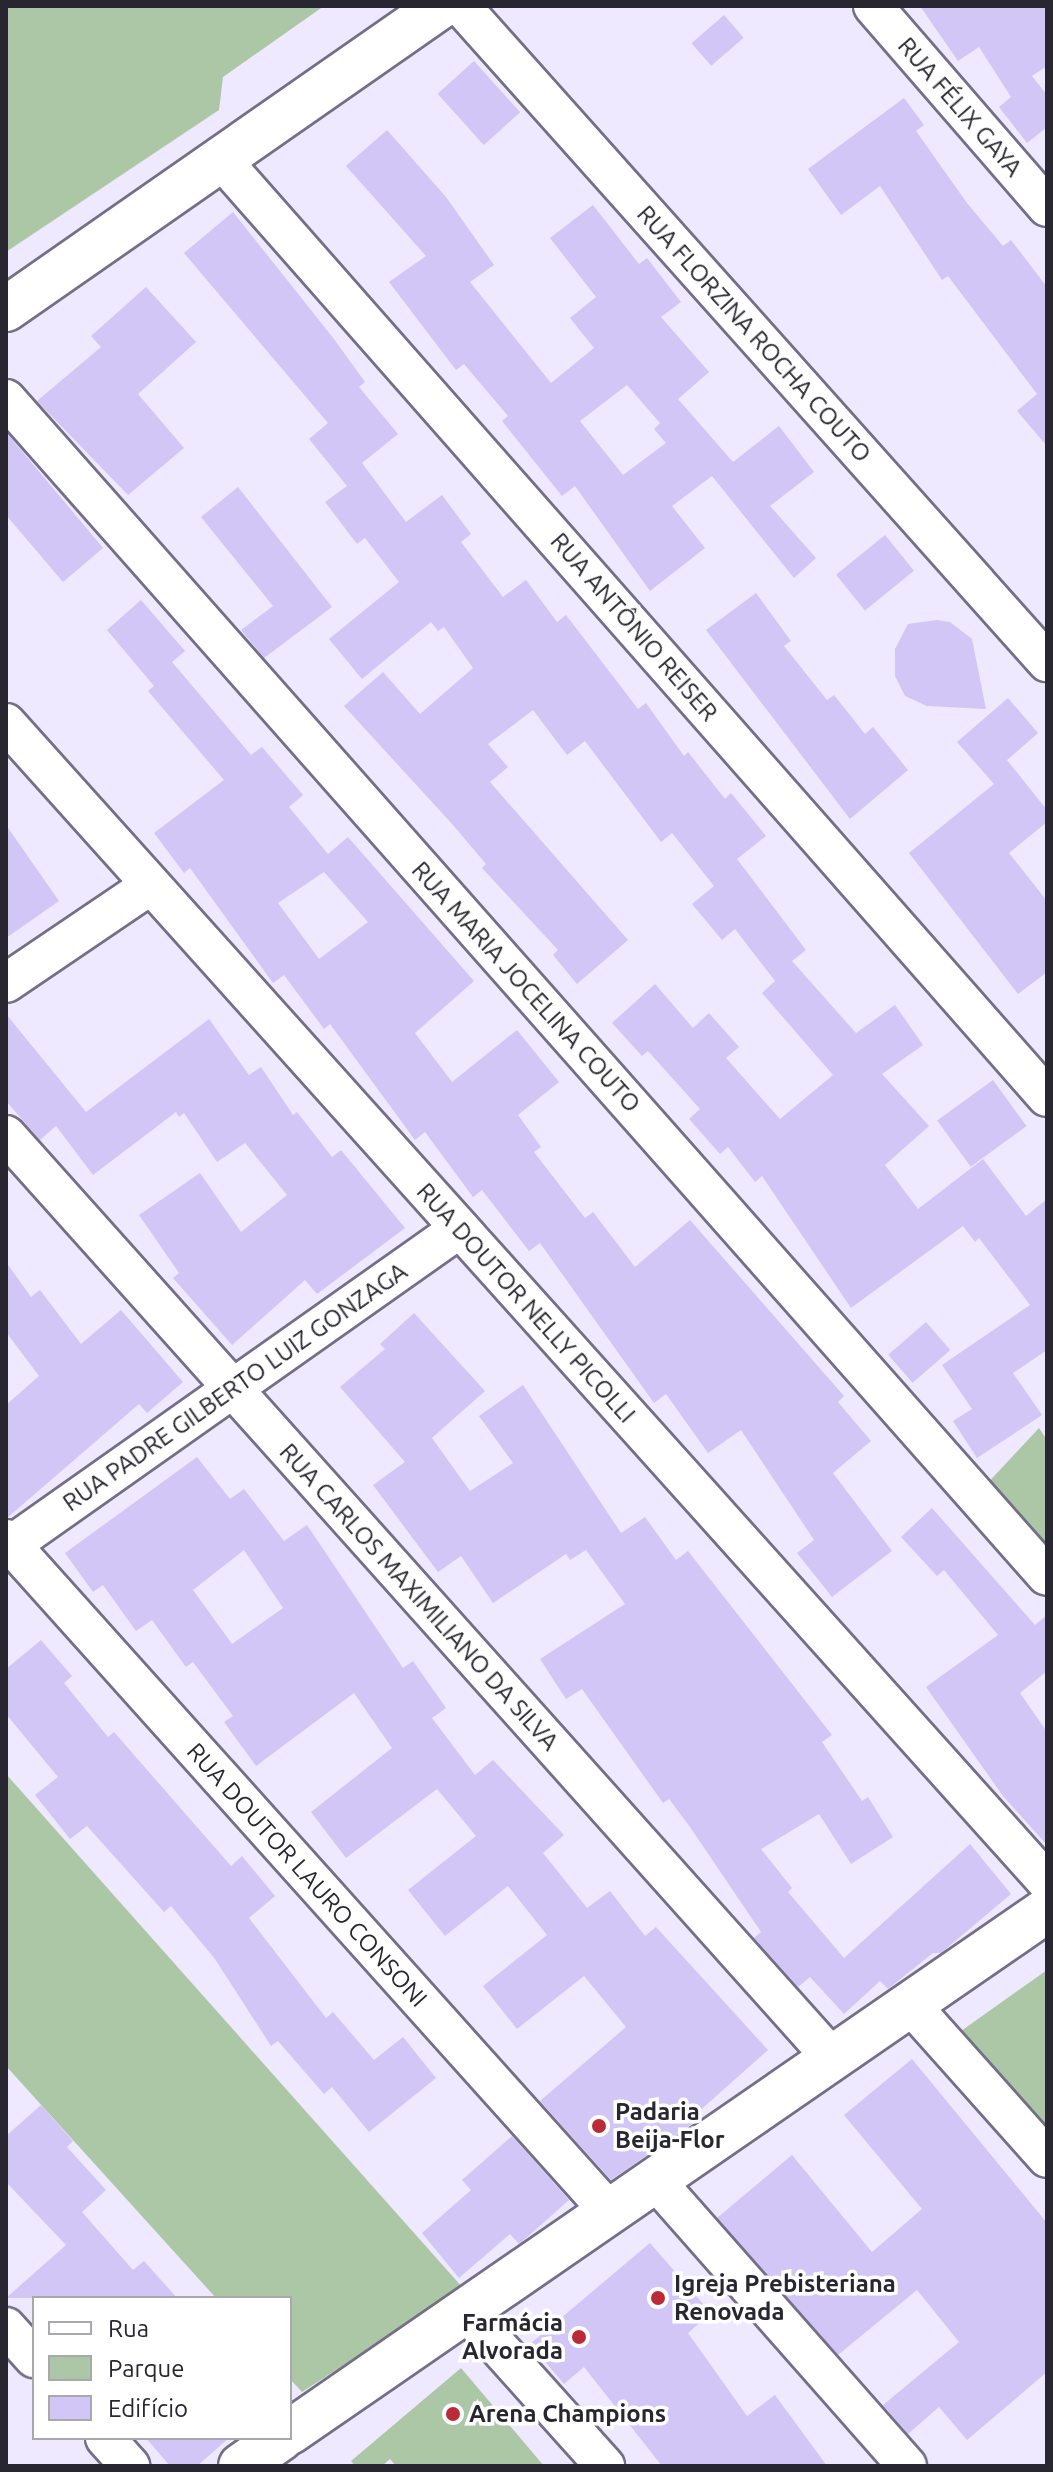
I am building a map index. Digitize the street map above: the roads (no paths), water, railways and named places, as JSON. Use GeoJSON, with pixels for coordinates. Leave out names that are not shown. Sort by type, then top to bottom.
{"type":"FeatureCollection","features":[{"type":"Feature","properties":{"kind":"main road"},"geometry":{"type":"LineString","coordinates":[[6,309],[441,6]]}},
{"type":"Feature","properties":{"kind":"main road"},"geometry":{"type":"LineString","coordinates":[[292,2431],[1047,1910]]}},
{"type":"Feature","properties":{"kind":"main road"},"geometry":{"type":"LineString","coordinates":[[241,2466],[278,2440]]}},
{"type":"Feature","properties":{"kind":"street","name":"RUA FLORZINA ROCHA COUTO"},"geometry":{"type":"LineString","coordinates":[[461,6],[1047,662]]}},
{"type":"Feature","properties":{"kind":"street","name":"RUA FÉLIX GAYA"},"geometry":{"type":"LineString","coordinates":[[873,6],[1047,207]]}},
{"type":"Feature","properties":{"kind":"street","name":"RUA ANTÔNIO REISER"},"geometry":{"type":"LineString","coordinates":[[220,158],[1047,1097]]}},
{"type":"Feature","properties":{"kind":"street","name":"RUA MARIA JOCELINA COUTO"},"geometry":{"type":"LineString","coordinates":[[6,399],[1047,1576]]}},
{"type":"Feature","properties":{"kind":"street","name":"RUA DOUTOR NELLY PICOLLI"},"geometry":{"type":"LineString","coordinates":[[6,723],[1047,1882]]}},
{"type":"Feature","properties":{"kind":"street"},"geometry":{"type":"LineString","coordinates":[[6,983],[151,885]]}},
{"type":"Feature","properties":{"kind":"street","name":"RUA CARLOS MAXIMILIANO DA SILVA"},"geometry":{"type":"LineString","coordinates":[[6,1135],[832,2058]]}},
{"type":"Feature","properties":{"kind":"street","name":"RUA PADRE GILBERTO LUIZ GONZAGA"},"geometry":{"type":"LineString","coordinates":[[9,1542],[459,1229]]}},
{"type":"Feature","properties":{"kind":"street","name":"RUA DOUTOR LAURO CONSONI"},"geometry":{"type":"LineString","coordinates":[[9,1542],[609,2211]]}},
{"type":"Feature","properties":{"kind":"street"},"geometry":{"type":"LineString","coordinates":[[910,2004],[1047,2158]]}},
{"type":"Feature","properties":{"kind":"street"},"geometry":{"type":"LineString","coordinates":[[655,2180],[907,2466]]}},
{"type":"Feature","properties":{"kind":"street"},"geometry":{"type":"LineString","coordinates":[[465,2310],[605,2466]]}},
{"type":"Feature","properties":{"kind":"street"},"geometry":{"type":"LineString","coordinates":[[6,2327],[32,2356]]}},
{"type":"Feature","properties":{"kind":"street"},"geometry":{"type":"LineString","coordinates":[[107,2440],[130,2466]]}},
{"type":"Feature","properties":{"kind":"place","name":"Padaria Beija-Flor"},"geometry":{"type":"Point","coordinates":[599,2126]}},
{"type":"Feature","properties":{"kind":"place","name":"Igreja Prebisteriana Renovada"},"geometry":{"type":"Point","coordinates":[658,2298]}},
{"type":"Feature","properties":{"kind":"place","name":"Farmácia Alvorada"},"geometry":{"type":"Point","coordinates":[579,2337]}},
{"type":"Feature","properties":{"kind":"place","name":"Arena Champions"},"geometry":{"type":"Point","coordinates":[453,2414]}}]}
